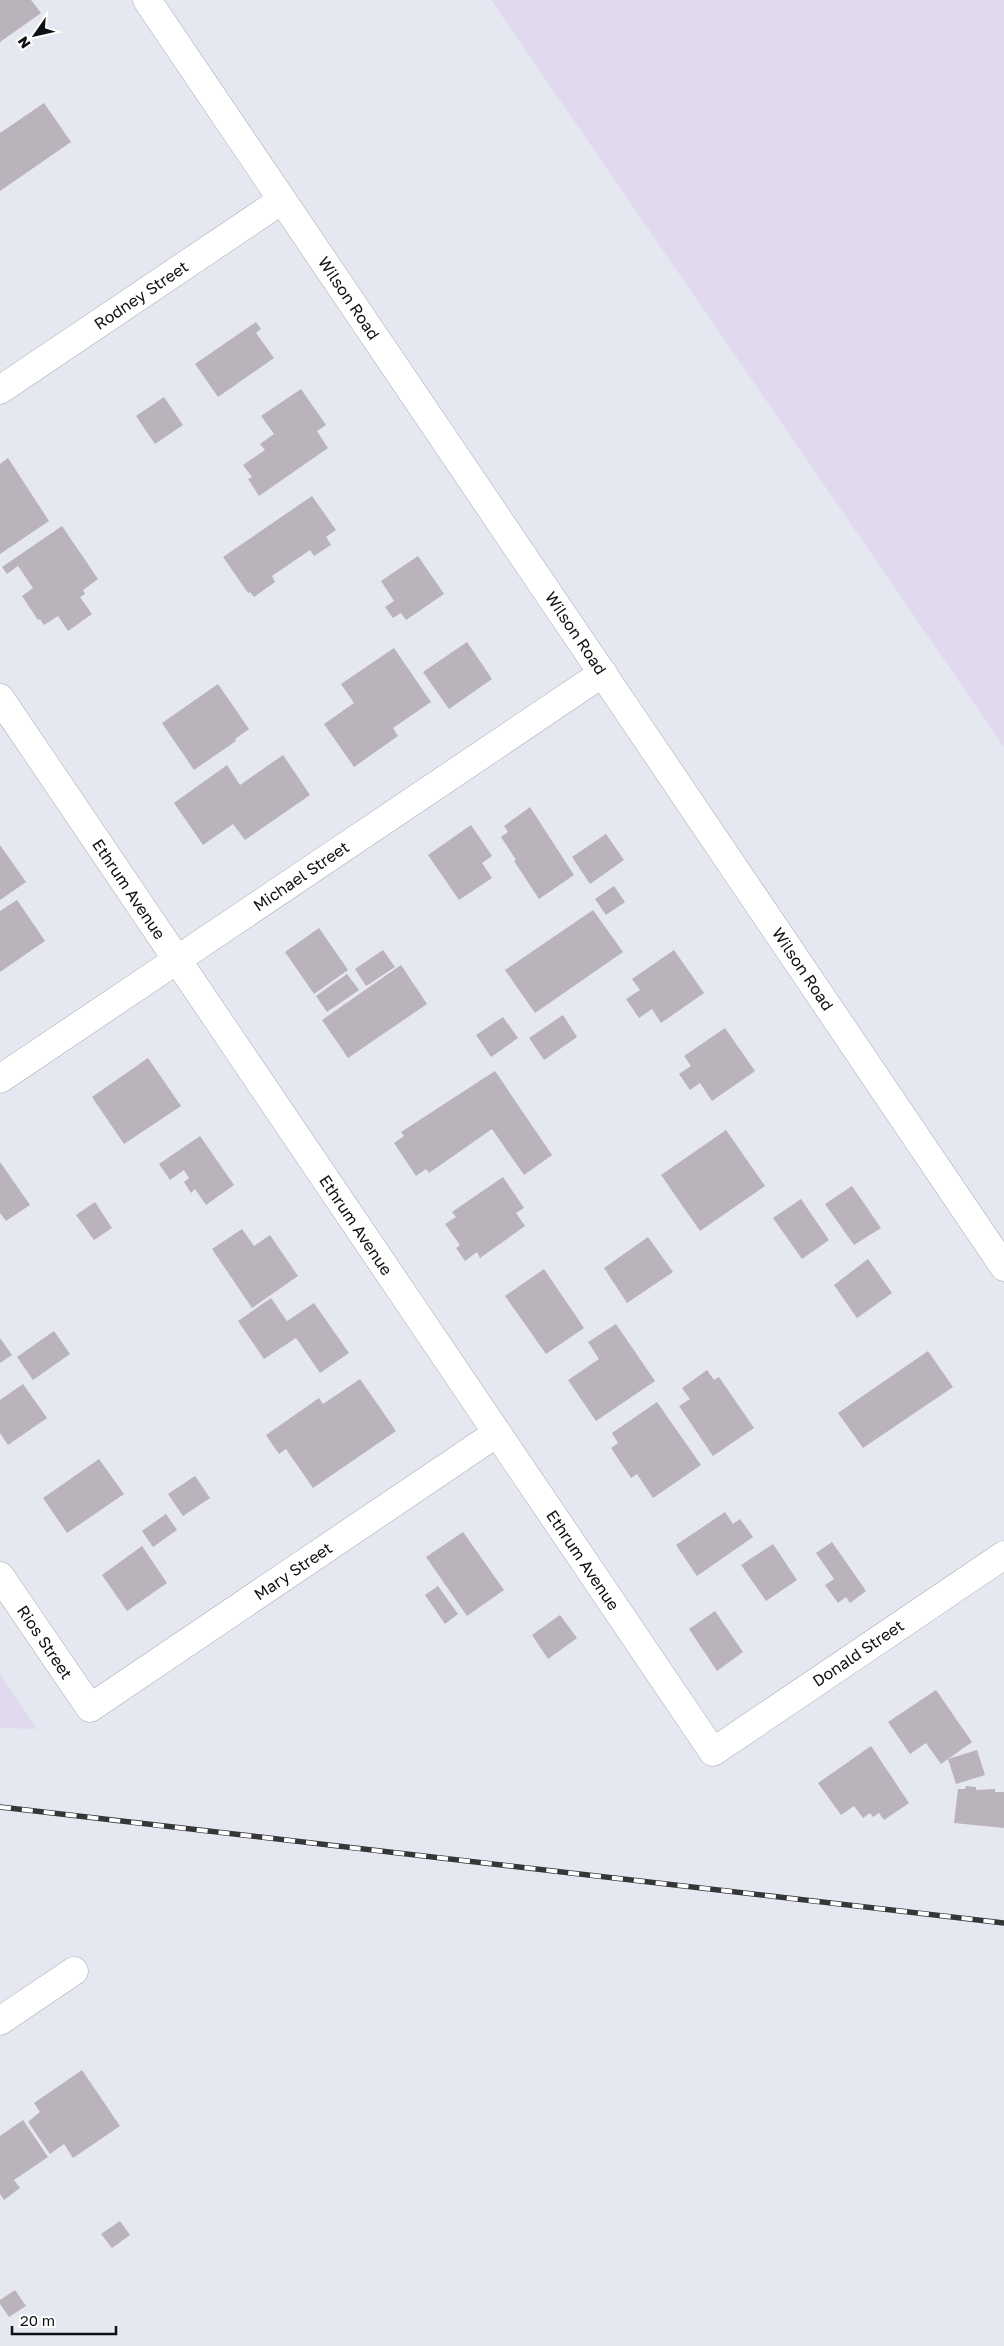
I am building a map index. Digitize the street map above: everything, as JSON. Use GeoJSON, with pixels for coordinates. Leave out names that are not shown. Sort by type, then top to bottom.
{"type":"FeatureCollection","features":[{"type":"Feature","properties":{"kind":"street","name":"Wilson Road"},"geometry":{"type":"LineString","coordinates":[[147,0],[1004,1267]]}},
{"type":"Feature","properties":{"kind":"street","name":"Rodney Street"},"geometry":{"type":"LineString","coordinates":[[0,390],[282,200]]}},
{"type":"Feature","properties":{"kind":"street","name":"Michael Street"},"geometry":{"type":"LineString","coordinates":[[0,1079],[603,673]]}},
{"type":"Feature","properties":{"kind":"street","name":"Ethrum Avenue"},"geometry":{"type":"LineString","coordinates":[[0,698],[713,1752]]}},
{"type":"Feature","properties":{"kind":"street","name":"Mary Street"},"geometry":{"type":"LineString","coordinates":[[90,1708],[497,1433]]}},
{"type":"Feature","properties":{"kind":"street","name":"Donald Street"},"geometry":{"type":"LineString","coordinates":[[713,1752],[1004,1555]]}},
{"type":"Feature","properties":{"kind":"street","name":"Rios Street"},"geometry":{"type":"LineString","coordinates":[[0,1576],[90,1708]]}},
{"type":"Feature","properties":{"kind":"street"},"geometry":{"type":"LineString","coordinates":[[0,2021],[74,1971]]}},
{"type":"Feature","properties":{"kind":"shaded area"},"geometry":{"type":"Polygon","coordinates":[[[491,0],[1004,0],[1004,747],[491,0]]]}},
{"type":"Feature","properties":{"kind":"shaded area"},"geometry":{"type":"Polygon","coordinates":[[[0,1674],[37,1729],[0,1728],[0,1674]]]}},
{"type":"Feature","properties":{"kind":"building"},"geometry":{"type":"Polygon","coordinates":[[[0,0],[31,0],[41,13],[0,42],[0,0]]]}},
{"type":"Feature","properties":{"kind":"building"},"geometry":{"type":"Polygon","coordinates":[[[44,103],[71,142],[0,191],[0,133],[44,103]]]}},
{"type":"Feature","properties":{"kind":"building"},"geometry":{"type":"Polygon","coordinates":[[[256,322],[261,329],[256,333],[274,358],[218,397],[195,364],[256,322]]]}},
{"type":"Feature","properties":{"kind":"building"},"geometry":{"type":"Polygon","coordinates":[[[301,389],[326,425],[317,431],[328,448],[259,496],[248,479],[252,477],[243,465],[265,450],[260,444],[274,434],[261,416],[301,389]]]}},
{"type":"Feature","properties":{"kind":"building"},"geometry":{"type":"Polygon","coordinates":[[[164,397],[183,425],[155,444],[136,416],[164,397]]]}},
{"type":"Feature","properties":{"kind":"building"},"geometry":{"type":"Polygon","coordinates":[[[8,458],[49,521],[0,554],[0,464],[8,458]]]}},
{"type":"Feature","properties":{"kind":"building"},"geometry":{"type":"Polygon","coordinates":[[[312,496],[336,530],[326,537],[331,545],[314,556],[310,550],[272,576],[275,582],[254,597],[250,592],[248,593],[223,557],[312,496]]]}},
{"type":"Feature","properties":{"kind":"building"},"geometry":{"type":"Polygon","coordinates":[[[62,526],[98,579],[83,590],[85,594],[80,597],[92,614],[68,631],[58,616],[44,625],[40,619],[38,620],[22,596],[33,588],[18,566],[7,574],[2,567],[62,526]]]}},
{"type":"Feature","properties":{"kind":"building"},"geometry":{"type":"Polygon","coordinates":[[[418,556],[444,594],[406,620],[401,613],[393,618],[385,607],[394,601],[381,581],[418,556]]]}},
{"type":"Feature","properties":{"kind":"building"},"geometry":{"type":"Polygon","coordinates":[[[467,642],[492,679],[449,709],[423,672],[467,642]]]}},
{"type":"Feature","properties":{"kind":"building"},"geometry":{"type":"Polygon","coordinates":[[[394,648],[431,702],[393,728],[398,736],[354,767],[324,724],[354,703],[341,684],[394,648]]]}},
{"type":"Feature","properties":{"kind":"building"},"geometry":{"type":"Polygon","coordinates":[[[218,684],[249,729],[235,739],[236,741],[194,770],[162,723],[218,684]]]}},
{"type":"Feature","properties":{"kind":"building"},"geometry":{"type":"Polygon","coordinates":[[[283,755],[310,795],[245,840],[233,824],[203,845],[174,803],[227,765],[240,785],[283,755]]]}},
{"type":"Feature","properties":{"kind":"building"},"geometry":{"type":"Polygon","coordinates":[[[530,807],[574,875],[539,899],[501,837],[508,832],[504,826],[530,807]]]}},
{"type":"Feature","properties":{"kind":"building"},"geometry":{"type":"Polygon","coordinates":[[[471,825],[492,856],[482,863],[492,878],[459,900],[428,855],[471,825]]]}},
{"type":"Feature","properties":{"kind":"building"},"geometry":{"type":"Polygon","coordinates":[[[606,834],[624,860],[590,884],[572,857],[606,834]]]}},
{"type":"Feature","properties":{"kind":"building"},"geometry":{"type":"Polygon","coordinates":[[[0,845],[26,882],[0,900],[0,845]]]}},
{"type":"Feature","properties":{"kind":"building"},"geometry":{"type":"Polygon","coordinates":[[[614,886],[625,902],[606,915],[595,899],[614,886]]]}},
{"type":"Feature","properties":{"kind":"building"},"geometry":{"type":"Polygon","coordinates":[[[17,900],[45,941],[0,972],[0,911],[17,900]]]}},
{"type":"Feature","properties":{"kind":"building"},"geometry":{"type":"Polygon","coordinates":[[[593,910],[623,952],[535,1013],[505,970],[593,910]]]}},
{"type":"Feature","properties":{"kind":"building"},"geometry":{"type":"Polygon","coordinates":[[[319,928],[348,970],[314,994],[285,952],[319,928]]]}},
{"type":"Feature","properties":{"kind":"building"},"geometry":{"type":"Polygon","coordinates":[[[383,950],[395,967],[366,986],[355,969],[383,950]]]}},
{"type":"Feature","properties":{"kind":"building"},"geometry":{"type":"Polygon","coordinates":[[[674,950],[704,993],[661,1023],[652,1009],[639,1018],[626,999],[640,990],[632,979],[674,950]]]}},
{"type":"Feature","properties":{"kind":"building"},"geometry":{"type":"Polygon","coordinates":[[[401,965],[427,1004],[348,1058],[322,1020],[401,965]]]}},
{"type":"Feature","properties":{"kind":"building"},"geometry":{"type":"Polygon","coordinates":[[[347,974],[359,990],[327,1012],[316,996],[347,974]]]}},
{"type":"Feature","properties":{"kind":"building"},"geometry":{"type":"Polygon","coordinates":[[[563,1015],[577,1037],[544,1060],[529,1038],[563,1015]]]}},
{"type":"Feature","properties":{"kind":"building"},"geometry":{"type":"Polygon","coordinates":[[[503,1017],[518,1038],[491,1057],[476,1035],[503,1017]]]}},
{"type":"Feature","properties":{"kind":"building"},"geometry":{"type":"Polygon","coordinates":[[[725,1028],[755,1071],[712,1101],[700,1083],[690,1090],[679,1074],[691,1066],[684,1056],[725,1028]]]}},
{"type":"Feature","properties":{"kind":"building"},"geometry":{"type":"Polygon","coordinates":[[[148,1058],[181,1106],[124,1144],[92,1097],[148,1058]]]}},
{"type":"Feature","properties":{"kind":"building"},"geometry":{"type":"Polygon","coordinates":[[[495,1071],[552,1155],[524,1175],[492,1129],[429,1173],[426,1169],[416,1176],[394,1143],[404,1136],[401,1132],[495,1071]]]}},
{"type":"Feature","properties":{"kind":"building"},"geometry":{"type":"Polygon","coordinates":[[[726,1130],[765,1186],[700,1231],[661,1175],[726,1130]]]}},
{"type":"Feature","properties":{"kind":"building"},"geometry":{"type":"Polygon","coordinates":[[[200,1136],[234,1185],[206,1205],[195,1189],[191,1193],[184,1182],[189,1178],[184,1170],[170,1180],[159,1164],[200,1136]]]}},
{"type":"Feature","properties":{"kind":"building"},"geometry":{"type":"Polygon","coordinates":[[[0,1162],[30,1205],[6,1221],[0,1213],[0,1162]]]}},
{"type":"Feature","properties":{"kind":"building"},"geometry":{"type":"Polygon","coordinates":[[[503,1177],[524,1208],[516,1213],[525,1226],[480,1258],[477,1252],[465,1261],[456,1248],[460,1245],[445,1224],[456,1217],[452,1212],[503,1177]]]}},
{"type":"Feature","properties":{"kind":"building"},"geometry":{"type":"Polygon","coordinates":[[[852,1186],[881,1228],[854,1245],[825,1204],[852,1186]]]}},
{"type":"Feature","properties":{"kind":"building"},"geometry":{"type":"Polygon","coordinates":[[[801,1199],[829,1240],[802,1259],[773,1218],[801,1199]]]}},
{"type":"Feature","properties":{"kind":"building"},"geometry":{"type":"Polygon","coordinates":[[[95,1202],[112,1228],[94,1240],[76,1215],[95,1202]]]}},
{"type":"Feature","properties":{"kind":"building"},"geometry":{"type":"Polygon","coordinates":[[[242,1229],[254,1246],[270,1235],[298,1276],[252,1308],[212,1249],[242,1229]]]}},
{"type":"Feature","properties":{"kind":"building"},"geometry":{"type":"Polygon","coordinates":[[[648,1237],[673,1272],[627,1303],[604,1268],[648,1237]]]}},
{"type":"Feature","properties":{"kind":"building"},"geometry":{"type":"Polygon","coordinates":[[[868,1259],[892,1293],[857,1318],[834,1285],[868,1259]]]}},
{"type":"Feature","properties":{"kind":"building"},"geometry":{"type":"Polygon","coordinates":[[[544,1269],[584,1328],[546,1354],[505,1296],[544,1269]]]}},
{"type":"Feature","properties":{"kind":"building"},"geometry":{"type":"Polygon","coordinates":[[[271,1298],[287,1321],[314,1303],[349,1353],[320,1373],[296,1338],[264,1359],[238,1321],[271,1298]]]}},
{"type":"Feature","properties":{"kind":"building"},"geometry":{"type":"Polygon","coordinates":[[[616,1324],[655,1381],[596,1421],[568,1380],[599,1359],[588,1342],[616,1324]]]}},
{"type":"Feature","properties":{"kind":"building"},"geometry":{"type":"Polygon","coordinates":[[[54,1331],[70,1354],[33,1380],[17,1357],[54,1331]]]}},
{"type":"Feature","properties":{"kind":"building"},"geometry":{"type":"Polygon","coordinates":[[[0,1338],[12,1355],[0,1363],[0,1338]]]}},
{"type":"Feature","properties":{"kind":"building"},"geometry":{"type":"Polygon","coordinates":[[[928,1351],[953,1387],[863,1448],[838,1413],[928,1351]]]}},
{"type":"Feature","properties":{"kind":"building"},"geometry":{"type":"Polygon","coordinates":[[[707,1370],[714,1380],[719,1377],[754,1428],[713,1456],[679,1406],[690,1399],[682,1388],[707,1370]]]}},
{"type":"Feature","properties":{"kind":"building"},"geometry":{"type":"Polygon","coordinates":[[[360,1379],[396,1431],[313,1488],[286,1449],[279,1454],[266,1435],[319,1398],[323,1404],[360,1379]]]}},
{"type":"Feature","properties":{"kind":"building"},"geometry":{"type":"Polygon","coordinates":[[[23,1384],[47,1418],[8,1445],[0,1433],[0,1400],[23,1384]]]}},
{"type":"Feature","properties":{"kind":"building"},"geometry":{"type":"Polygon","coordinates":[[[657,1402],[701,1465],[653,1498],[637,1474],[631,1478],[611,1448],[618,1443],[612,1433],[657,1402]]]}},
{"type":"Feature","properties":{"kind":"building"},"geometry":{"type":"Polygon","coordinates":[[[99,1459],[124,1494],[67,1533],[43,1498],[99,1459]]]}},
{"type":"Feature","properties":{"kind":"building"},"geometry":{"type":"Polygon","coordinates":[[[195,1476],[210,1498],[183,1516],[168,1494],[195,1476]]]}},
{"type":"Feature","properties":{"kind":"building"},"geometry":{"type":"Polygon","coordinates":[[[725,1512],[733,1524],[740,1519],[753,1537],[697,1576],[676,1545],[725,1512]]]}},
{"type":"Feature","properties":{"kind":"building"},"geometry":{"type":"Polygon","coordinates":[[[166,1514],[177,1530],[153,1547],[142,1531],[166,1514]]]}},
{"type":"Feature","properties":{"kind":"building"},"geometry":{"type":"Polygon","coordinates":[[[463,1532],[504,1590],[467,1616],[426,1557],[463,1532]]]}},
{"type":"Feature","properties":{"kind":"building"},"geometry":{"type":"Polygon","coordinates":[[[832,1542],[866,1591],[850,1603],[846,1597],[838,1603],[825,1585],[834,1579],[816,1553],[832,1542]]]}},
{"type":"Feature","properties":{"kind":"building"},"geometry":{"type":"Polygon","coordinates":[[[773,1544],[797,1580],[766,1601],[741,1565],[773,1544]]]}},
{"type":"Feature","properties":{"kind":"building"},"geometry":{"type":"Polygon","coordinates":[[[142,1546],[167,1583],[127,1611],[102,1575],[142,1546]]]}},
{"type":"Feature","properties":{"kind":"building"},"geometry":{"type":"Polygon","coordinates":[[[438,1586],[458,1614],[445,1624],[425,1595],[438,1586]]]}},
{"type":"Feature","properties":{"kind":"building"},"geometry":{"type":"Polygon","coordinates":[[[715,1611],[743,1652],[717,1671],[689,1629],[715,1611]]]}},
{"type":"Feature","properties":{"kind":"building"},"geometry":{"type":"Polygon","coordinates":[[[560,1615],[577,1638],[548,1659],[532,1635],[560,1615]]]}},
{"type":"Feature","properties":{"kind":"building"},"geometry":{"type":"Polygon","coordinates":[[[936,1690],[972,1742],[941,1764],[926,1743],[910,1754],[888,1722],[936,1690]]]}},
{"type":"Feature","properties":{"kind":"building"},"geometry":{"type":"Polygon","coordinates":[[[871,1746],[909,1803],[884,1820],[879,1813],[873,1817],[870,1813],[863,1818],[854,1806],[841,1815],[818,1783],[871,1746]]]}},
{"type":"Feature","properties":{"kind":"building"},"geometry":{"type":"Polygon","coordinates":[[[977,1750],[985,1775],[956,1784],[948,1759],[977,1750]]]}},
{"type":"Feature","properties":{"kind":"building"},"geometry":{"type":"Polygon","coordinates":[[[966,1786],[976,1787],[976,1790],[995,1789],[995,1792],[1004,1792],[1004,1828],[954,1823],[958,1789],[965,1789],[966,1786]]]}},
{"type":"Feature","properties":{"kind":"building"},"geometry":{"type":"Polygon","coordinates":[[[82,2070],[120,2126],[73,2158],[64,2144],[50,2154],[28,2122],[40,2112],[34,2103],[82,2070]]]}},
{"type":"Feature","properties":{"kind":"building"},"geometry":{"type":"Polygon","coordinates":[[[23,2120],[48,2157],[14,2180],[20,2188],[4,2200],[0,2194],[0,2136],[23,2120]]]}},
{"type":"Feature","properties":{"kind":"building"},"geometry":{"type":"Polygon","coordinates":[[[120,2221],[130,2235],[112,2248],[101,2234],[120,2221]]]}},
{"type":"Feature","properties":{"kind":"building"},"geometry":{"type":"Polygon","coordinates":[[[15,2290],[26,2306],[9,2317],[0,2304],[0,2300],[15,2290]]]}},
{"type":"Feature","properties":{"kind":"railway"},"geometry":{"type":"LineString","coordinates":[[0,1807],[1004,1923]]}}]}
